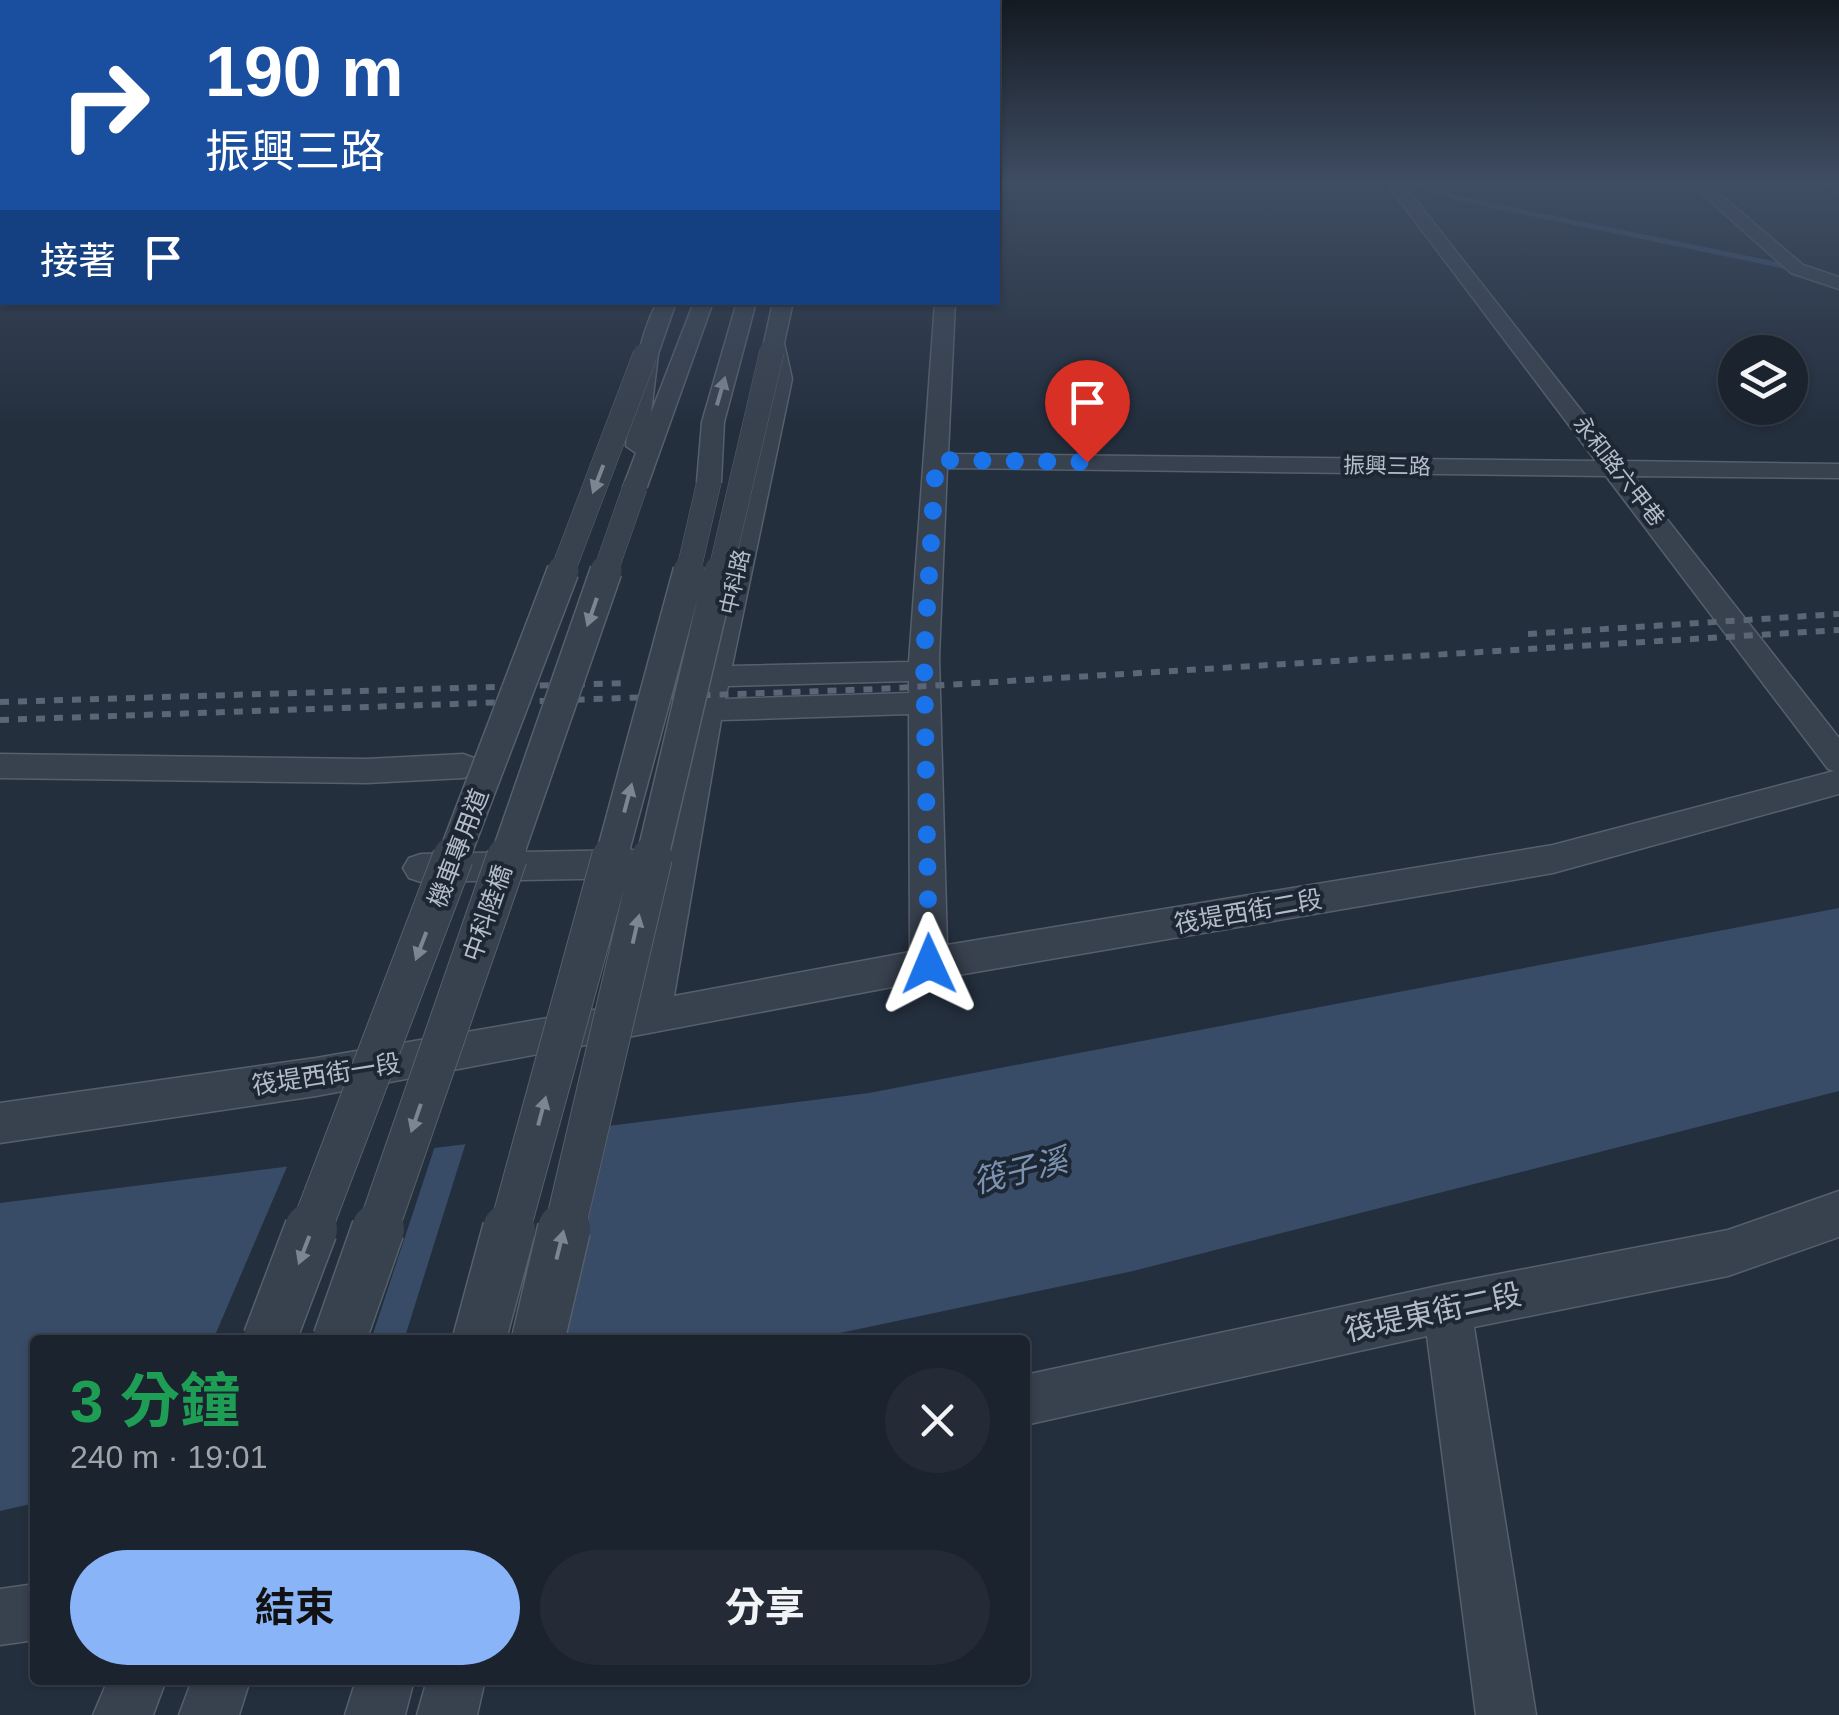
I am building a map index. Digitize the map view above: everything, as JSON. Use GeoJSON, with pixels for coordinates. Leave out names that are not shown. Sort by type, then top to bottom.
{"type":"FeatureCollection","features":[{"type":"Feature","properties":{"kind":"street","name":"永和路六甲巷"},"geometry":{"type":"LineString","coordinates":[[1458,264],[1839,761]]}},
{"type":"Feature","properties":{"kind":"street"},"geometry":{"type":"LineString","coordinates":[[1792,264],[1808,276],[1839,283]]}},
{"type":"Feature","properties":{"kind":"street","name":"機車專用道"},"geometry":{"type":"LineString","coordinates":[[271,1335],[655,323],[665,305]]}},
{"type":"Feature","properties":{"kind":"street"},"geometry":{"type":"LineString","coordinates":[[635,487],[703,305]]}},
{"type":"Feature","properties":{"kind":"street"},"geometry":{"type":"LineString","coordinates":[[709,482],[713,422],[746,305]]}},
{"type":"Feature","properties":{"kind":"street","name":"中科路"},"geometry":{"type":"LineString","coordinates":[[651,1018],[706,710],[781,379],[774,343],[782,305]]}},
{"type":"Feature","properties":{"kind":"street"},"geometry":{"type":"LineString","coordinates":[[929,964],[925,687],[945,305]]}},
{"type":"Feature","properties":{"kind":"street"},"geometry":{"type":"LineString","coordinates":[[479,1335],[676,623],[709,482],[754,364],[774,343]]}},
{"type":"Feature","properties":{"kind":"street"},"geometry":{"type":"LineString","coordinates":[[539,1335],[774,343]]}},
{"type":"Feature","properties":{"kind":"street"},"geometry":{"type":"LineString","coordinates":[[635,487],[645,355]]}},
{"type":"Feature","properties":{"kind":"street","name":"振興三路"},"geometry":{"type":"LineString","coordinates":[[936,460],[1839,471]]}},
{"type":"Feature","properties":{"kind":"street","name":"中科陸橋"},"geometry":{"type":"LineString","coordinates":[[341,1335],[635,487]]}},
{"type":"Feature","properties":{"kind":"street"},"geometry":{"type":"LineString","coordinates":[[714,676],[925,687]]}},
{"type":"Feature","properties":{"kind":"street"},"geometry":{"type":"LineString","coordinates":[[706,710],[925,687]]}},
{"type":"Feature","properties":{"kind":"street"},"geometry":{"type":"LineString","coordinates":[[0,766],[367,771],[463,766]]}},
{"type":"Feature","properties":{"kind":"street","name":"筏堤西街二段"},"geometry":{"type":"LineString","coordinates":[[651,1018],[929,964],[1553,859],[1839,782]]}},
{"type":"Feature","properties":{"kind":"street"},"geometry":{"type":"LineString","coordinates":[[421,868],[680,863]]}},
{"type":"Feature","properties":{"kind":"street","name":"筏堤西街一段"},"geometry":{"type":"LineString","coordinates":[[0,1123],[316,1077],[651,1018]]}},
{"type":"Feature","properties":{"kind":"street","name":"筏堤東街二段"},"geometry":{"type":"LineString","coordinates":[[1030,1399],[1446,1308],[1728,1253],[1839,1214]]}},
{"type":"Feature","properties":{"kind":"street"},"geometry":{"type":"LineString","coordinates":[[1446,1308],[1506,1715]]}},
{"type":"Feature","properties":{"kind":"street"},"geometry":{"type":"LineString","coordinates":[[0,1617],[30,1613]]}},
{"type":"Feature","properties":{"kind":"street"},"geometry":{"type":"LineString","coordinates":[[122,1715],[135,1685]]}},
{"type":"Feature","properties":{"kind":"street"},"geometry":{"type":"LineString","coordinates":[[209,1715],[220,1685]]}},
{"type":"Feature","properties":{"kind":"street"},"geometry":{"type":"LineString","coordinates":[[375,1715],[384,1685]]}},
{"type":"Feature","properties":{"kind":"street"},"geometry":{"type":"LineString","coordinates":[[447,1715],[455,1685]]}},
{"type":"Feature","properties":{"kind":"water","name":"筏子溪"},"geometry":{"type":"Polygon","coordinates":[[[1839,908],[1839,1091],[1133,1271],[831,1335],[30,1335],[30,1504],[0,1511],[0,1203],[869,1093],[1839,908]]]}},
{"type":"Feature","properties":{"kind":"pier"},"geometry":{"type":"Polygon","coordinates":[[[610,1121],[563,1335],[406,1335],[467,1139],[610,1121]]]}},
{"type":"Feature","properties":{"kind":"pier"},"geometry":{"type":"Polygon","coordinates":[[[436,1143],[373,1335],[215,1335],[289,1162],[436,1143]]]}},
{"type":"Feature","properties":{"kind":"waterway"},"geometry":{"type":"LineString","coordinates":[[1775,264],[1794,268]]}},
{"type":"Feature","properties":{"kind":"railway"},"geometry":{"type":"LineString","coordinates":[[1528,634],[1839,614]]}},
{"type":"Feature","properties":{"kind":"railway"},"geometry":{"type":"LineString","coordinates":[[0,720],[879,689],[1839,630]]}},
{"type":"Feature","properties":{"kind":"railway"},"geometry":{"type":"LineString","coordinates":[[0,702],[625,683]]}},
{"type":"Feature","properties":{"kind":"route"},"geometry":{"type":"LineString","coordinates":[[929,964],[924,657],[936,460],[1087,462]]}}]}
